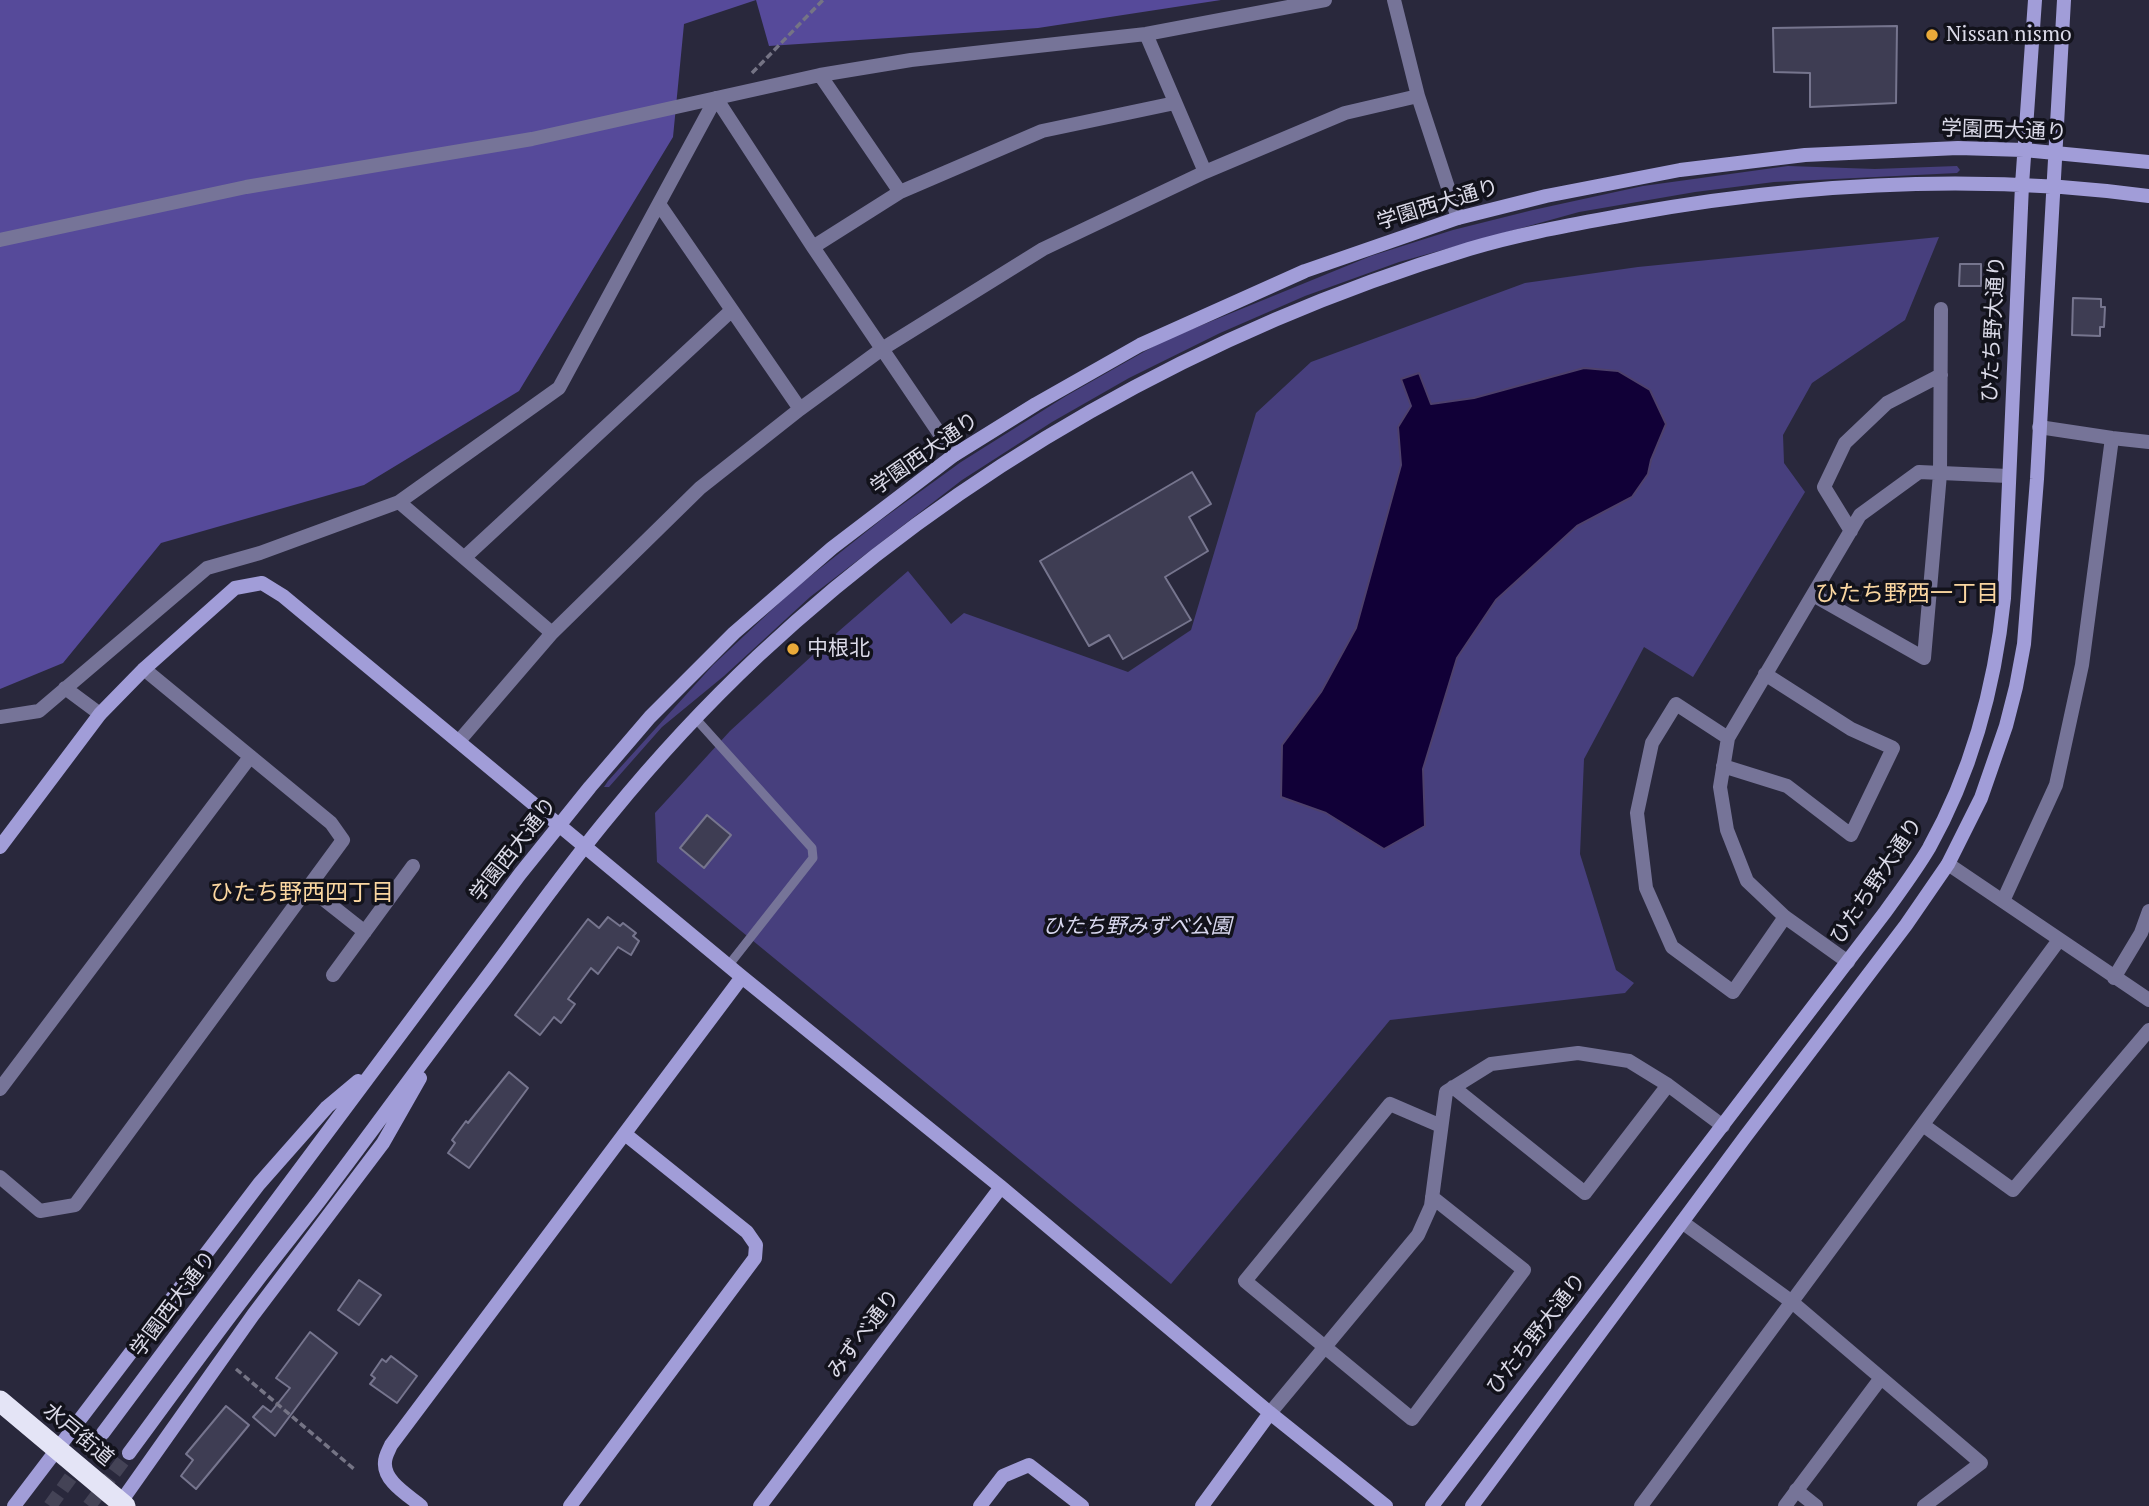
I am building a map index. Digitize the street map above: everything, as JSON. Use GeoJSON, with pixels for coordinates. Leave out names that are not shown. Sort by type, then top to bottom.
{"type":"FeatureCollection","features":[{"type":"Feature","properties":{"kind":"highway","name":"水戸街道"},"geometry":{"type":"LineString","coordinates":[[0,1401],[121,1505]]}},
{"type":"Feature","properties":{"kind":"street"},"geometry":{"type":"LineString","coordinates":[[0,240],[246,187],[533,139],[820,75],[911,60],[1146,34],[1325,0]]}},
{"type":"Feature","properties":{"kind":"street"},"geometry":{"type":"LineString","coordinates":[[1394,0],[1419,96],[1458,218]]}},
{"type":"Feature","properties":{"kind":"street","name":"ひたち野大通り"},"geometry":{"type":"LineString","coordinates":[[1432,1506],[1886,911],[1928,849],[1970,761],[1992,680],[2004,598],[2022,185],[2035,0]]}},
{"type":"Feature","properties":{"kind":"street"},"geometry":{"type":"LineString","coordinates":[[1472,1506],[1906,925],[1948,864],[1982,798],[2006,726],[2024,644],[2037,479],[2064,0]]}},
{"type":"Feature","properties":{"kind":"street"},"geometry":{"type":"LineString","coordinates":[[1146,34],[1205,172]]}},
{"type":"Feature","properties":{"kind":"street"},"geometry":{"type":"LineString","coordinates":[[820,75],[900,192]]}},
{"type":"Feature","properties":{"kind":"street"},"geometry":{"type":"LineString","coordinates":[[459,741],[552,633],[700,488],[882,349],[1043,249],[1205,172],[1345,113],[1419,96]]}},
{"type":"Feature","properties":{"kind":"street"},"geometry":{"type":"LineString","coordinates":[[0,718],[39,711],[207,568],[260,553],[398,502],[559,388],[659,204],[724,97]]}},
{"type":"Feature","properties":{"kind":"street"},"geometry":{"type":"LineString","coordinates":[[724,97],[813,247],[954,454]]}},
{"type":"Feature","properties":{"kind":"street"},"geometry":{"type":"LineString","coordinates":[[813,247],[900,192],[1042,131],[1175,103]]}},
{"type":"Feature","properties":{"kind":"street","name":"学園西大通り"},"geometry":{"type":"LineString","coordinates":[[103,1433],[520,874],[650,717],[734,634],[832,548],[954,454],[1140,345],[1305,271],[1458,218],[1546,196],[1680,170],[1780,158],[1920,149],[2024,150],[2149,162]]}},
{"type":"Feature","properties":{"kind":"street"},"geometry":{"type":"LineString","coordinates":[[129,1453],[615,808],[758,656],[852,575],[972,484],[1045,437],[1160,373],[1317,301],[1472,248],[1556,228],[1686,204],[1808,188],[1938,183],[2022,185],[2149,196]]}},
{"type":"Feature","properties":{"kind":"street"},"geometry":{"type":"LineString","coordinates":[[659,204],[800,409]]}},
{"type":"Feature","properties":{"kind":"street"},"geometry":{"type":"LineString","coordinates":[[1813,595],[1924,658],[1940,474],[1941,309]]}},
{"type":"Feature","properties":{"kind":"street"},"geometry":{"type":"LineString","coordinates":[[465,557],[732,310]]}},
{"type":"Feature","properties":{"kind":"street"},"geometry":{"type":"LineString","coordinates":[[1851,531],[1824,487],[1845,443],[1887,403],[1941,375]]}},
{"type":"Feature","properties":{"kind":"street"},"geometry":{"type":"LineString","coordinates":[[2039,428],[2149,442]]}},
{"type":"Feature","properties":{"kind":"street"},"geometry":{"type":"LineString","coordinates":[[2003,901],[2056,785],[2082,665],[2112,438]]}},
{"type":"Feature","properties":{"kind":"street"},"geometry":{"type":"LineString","coordinates":[[1848,962],[1784,917],[1747,881],[1727,830],[1720,787],[1728,738],[1860,515],[1919,472],[2008,476]]}},
{"type":"Feature","properties":{"kind":"street"},"geometry":{"type":"LineString","coordinates":[[398,502],[552,633]]}},
{"type":"Feature","properties":{"kind":"street"},"geometry":{"type":"LineString","coordinates":[[0,847],[100,713],[144,669],[235,588],[262,583],[283,596],[742,978],[1001,1187],[1270,1413],[1386,1506]]}},
{"type":"Feature","properties":{"kind":"street"},"geometry":{"type":"LineString","coordinates":[[0,1177],[40,1211],[75,1205],[343,840],[331,823],[144,669]]}},
{"type":"Feature","properties":{"kind":"street"},"geometry":{"type":"LineString","coordinates":[[1723,766],[1787,786],[1852,835],[1893,748],[1851,729],[1765,674]]}},
{"type":"Feature","properties":{"kind":"street"},"geometry":{"type":"LineString","coordinates":[[65,688],[100,713]]}},
{"type":"Feature","properties":{"kind":"street"},"geometry":{"type":"LineString","coordinates":[[1728,738],[1676,705],[1651,743],[1637,813],[1646,888],[1672,947],[1732,992],[1784,917]]}},
{"type":"Feature","properties":{"kind":"street"},"geometry":{"type":"LineString","coordinates":[[0,1089],[250,757]]}},
{"type":"Feature","properties":{"kind":"street"},"geometry":{"type":"LineString","coordinates":[[1948,864],[2149,1000]]}},
{"type":"Feature","properties":{"kind":"street"},"geometry":{"type":"LineString","coordinates":[[333,975],[413,866]]}},
{"type":"Feature","properties":{"kind":"street"},"geometry":{"type":"LineString","coordinates":[[308,887],[365,932]]}},
{"type":"Feature","properties":{"kind":"street"},"geometry":{"type":"LineString","coordinates":[[2114,978],[2145,935],[2149,911]]}},
{"type":"Feature","properties":{"kind":"street"},"geometry":{"type":"LineString","coordinates":[[1641,1506],[2059,940]]}},
{"type":"Feature","properties":{"kind":"street"},"geometry":{"type":"LineString","coordinates":[[421,1506],[394,1484],[386,1472],[385,1460],[391,1445],[742,978]]}},
{"type":"Feature","properties":{"kind":"street"},"geometry":{"type":"LineString","coordinates":[[121,1505],[253,1315],[383,1143],[450,1025]]}},
{"type":"Feature","properties":{"kind":"street"},"geometry":{"type":"LineString","coordinates":[[1923,1125],[2013,1190],[2149,1030]]}},
{"type":"Feature","properties":{"kind":"street"},"geometry":{"type":"LineString","coordinates":[[1202,1506],[1270,1413],[1418,1235],[1431,1206],[1446,1092],[1491,1064],[1578,1054],[1629,1061],[1668,1085],[1723,1126]]}},
{"type":"Feature","properties":{"kind":"street"},"geometry":{"type":"LineString","coordinates":[[14,1506],[259,1184],[327,1107],[380,1061]]}},
{"type":"Feature","properties":{"kind":"street"},"geometry":{"type":"LineString","coordinates":[[1453,1087],[1585,1193],[1668,1085]]}},
{"type":"Feature","properties":{"kind":"street"},"geometry":{"type":"LineString","coordinates":[[1432,1197],[1524,1270],[1412,1419],[1245,1281],[1390,1104],[1441,1126]]}},
{"type":"Feature","properties":{"kind":"street"},"geometry":{"type":"LineString","coordinates":[[570,1506],[755,1258],[756,1245],[747,1232],[625,1134]]}},
{"type":"Feature","properties":{"kind":"street","name":"みずべ通り"},"geometry":{"type":"LineString","coordinates":[[760,1506],[1001,1187]]}},
{"type":"Feature","properties":{"kind":"street"},"geometry":{"type":"LineString","coordinates":[[1682,1222],[1792,1302],[1981,1462],[1924,1506]]}},
{"type":"Feature","properties":{"kind":"street"},"geometry":{"type":"LineString","coordinates":[[1784,1506],[1881,1378]]}},
{"type":"Feature","properties":{"kind":"street"},"geometry":{"type":"LineString","coordinates":[[980,1506],[1003,1476],[1029,1465],[1082,1506]]}},
{"type":"Feature","properties":{"kind":"street"},"geometry":{"type":"LineString","coordinates":[[1796,1490],[1816,1506]]}},
{"type":"Feature","properties":{"kind":"lane"},"geometry":{"type":"LineString","coordinates":[[696,719],[813,848],[813,858],[728,966]]}},
{"type":"Feature","properties":{"kind":"path"},"geometry":{"type":"LineString","coordinates":[[724,97],[823,0]]}},
{"type":"Feature","properties":{"kind":"path"},"geometry":{"type":"LineString","coordinates":[[234,1367],[354,1469]]}},
{"type":"Feature","properties":{"kind":"green space"},"geometry":{"type":"Polygon","coordinates":[[[1788,166],[1875,169],[1957,166],[1960,170],[1957,173],[1774,182],[1695,192],[1579,212],[1399,262],[1305,296],[1220,333],[1129,378],[1052,422],[962,480],[810,597],[724,676],[662,727],[609,787],[604,787],[713,665],[793,590],[881,520],[961,462],[1066,396],[1163,341],[1371,256],[1453,230],[1643,186],[1788,166]]]}},
{"type":"Feature","properties":{"kind":"green space","name":"ひたち野みずべ公園"},"geometry":{"type":"Polygon","coordinates":[[[1939,237],[1905,320],[1812,383],[1783,435],[1784,463],[1805,492],[1693,677],[1644,647],[1584,759],[1580,854],[1616,970],[1634,983],[1625,993],[1390,1020],[1171,1284],[657,862],[655,813],[730,731],[908,571],[951,624],[964,613],[1128,672],[1191,630],[1256,413],[1311,362],[1525,283],[1638,267],[1939,237]]]}},
{"type":"Feature","properties":{"kind":"shaded area"},"geometry":{"type":"Polygon","coordinates":[[[0,0],[756,0],[684,24],[673,137],[519,391],[364,485],[161,543],[63,663],[0,689],[0,0]]]}},
{"type":"Feature","properties":{"kind":"shaded area"},"geometry":{"type":"Polygon","coordinates":[[[756,0],[1221,0],[1038,28],[769,46],[756,0]]]}},
{"type":"Feature","properties":{"kind":"shaded area"},"geometry":{"type":"Polygon","coordinates":[[[1584,368],[1618,371],[1650,390],[1666,424],[1648,474],[1632,497],[1577,526],[1496,600],[1457,658],[1423,769],[1425,826],[1384,849],[1326,813],[1281,797],[1282,745],[1321,692],[1356,628],[1401,465],[1398,427],[1411,406],[1401,379],[1419,373],[1431,404],[1474,398],[1584,368]]]}},
{"type":"Feature","properties":{"kind":"building"},"geometry":{"type":"Polygon","coordinates":[[[1897,26],[1896,103],[1810,107],[1810,73],[1774,72],[1773,28],[1897,26]]]}},
{"type":"Feature","properties":{"kind":"building"},"geometry":{"type":"Polygon","coordinates":[[[1960,264],[1981,264],[1981,286],[1959,286],[1960,264]]]}},
{"type":"Feature","properties":{"kind":"building"},"geometry":{"type":"Polygon","coordinates":[[[2073,298],[2101,299],[2101,307],[2105,307],[2104,327],[2100,327],[2100,336],[2072,335],[2073,298]]]}},
{"type":"Feature","properties":{"kind":"building"},"geometry":{"type":"Polygon","coordinates":[[[1192,472],[1211,504],[1189,517],[1208,551],[1165,577],[1191,620],[1123,659],[1109,635],[1089,646],[1040,561],[1192,472]]]}},
{"type":"Feature","properties":{"kind":"building"},"geometry":{"type":"Polygon","coordinates":[[[707,815],[731,835],[704,868],[680,848],[707,815]]]}},
{"type":"Feature","properties":{"kind":"building"},"geometry":{"type":"Polygon","coordinates":[[[608,917],[620,926],[623,923],[636,933],[633,936],[639,941],[631,955],[618,947],[598,974],[591,968],[568,999],[575,1004],[561,1023],[554,1017],[540,1035],[515,1015],[588,919],[599,928],[608,917]]]}},
{"type":"Feature","properties":{"kind":"building"},"geometry":{"type":"Polygon","coordinates":[[[509,1072],[528,1088],[469,1168],[448,1153],[455,1143],[452,1140],[509,1072]]]}},
{"type":"Feature","properties":{"kind":"building"},"geometry":{"type":"Polygon","coordinates":[[[359,1280],[381,1295],[359,1325],[338,1310],[359,1280]]]}},
{"type":"Feature","properties":{"kind":"building"},"geometry":{"type":"Polygon","coordinates":[[[310,1332],[337,1353],[275,1436],[253,1417],[263,1406],[271,1412],[290,1388],[276,1378],[310,1332]]]}},
{"type":"Feature","properties":{"kind":"building"},"geometry":{"type":"Polygon","coordinates":[[[391,1356],[417,1376],[397,1403],[370,1384],[375,1378],[371,1375],[382,1359],[386,1362],[391,1356]]]}},
{"type":"Feature","properties":{"kind":"building"},"geometry":{"type":"Polygon","coordinates":[[[226,1406],[249,1425],[196,1489],[181,1476],[193,1460],[186,1454],[226,1406]]]}},
{"type":"Feature","properties":{"kind":"tunnel"},"geometry":{"type":"LineString","coordinates":[[50,1506],[103,1433]]}},
{"type":"Feature","properties":{"kind":"tunnel"},"geometry":{"type":"LineString","coordinates":[[89,1506],[129,1453]]}},
{"type":"Feature","properties":{"kind":"place","name":"Nissan nismo"},"geometry":{"type":"Point","coordinates":[1932,35]}},
{"type":"Feature","properties":{"kind":"place","name":"中根北"},"geometry":{"type":"Point","coordinates":[793,649]}},
{"type":"Feature","properties":{"kind":"district","name":"ひたち野西一丁目"},"geometry":{"type":"Point","coordinates":[1907,594]}},
{"type":"Feature","properties":{"kind":"district","name":"ひたち野西四丁目"},"geometry":{"type":"Point","coordinates":[302,893]}}]}
